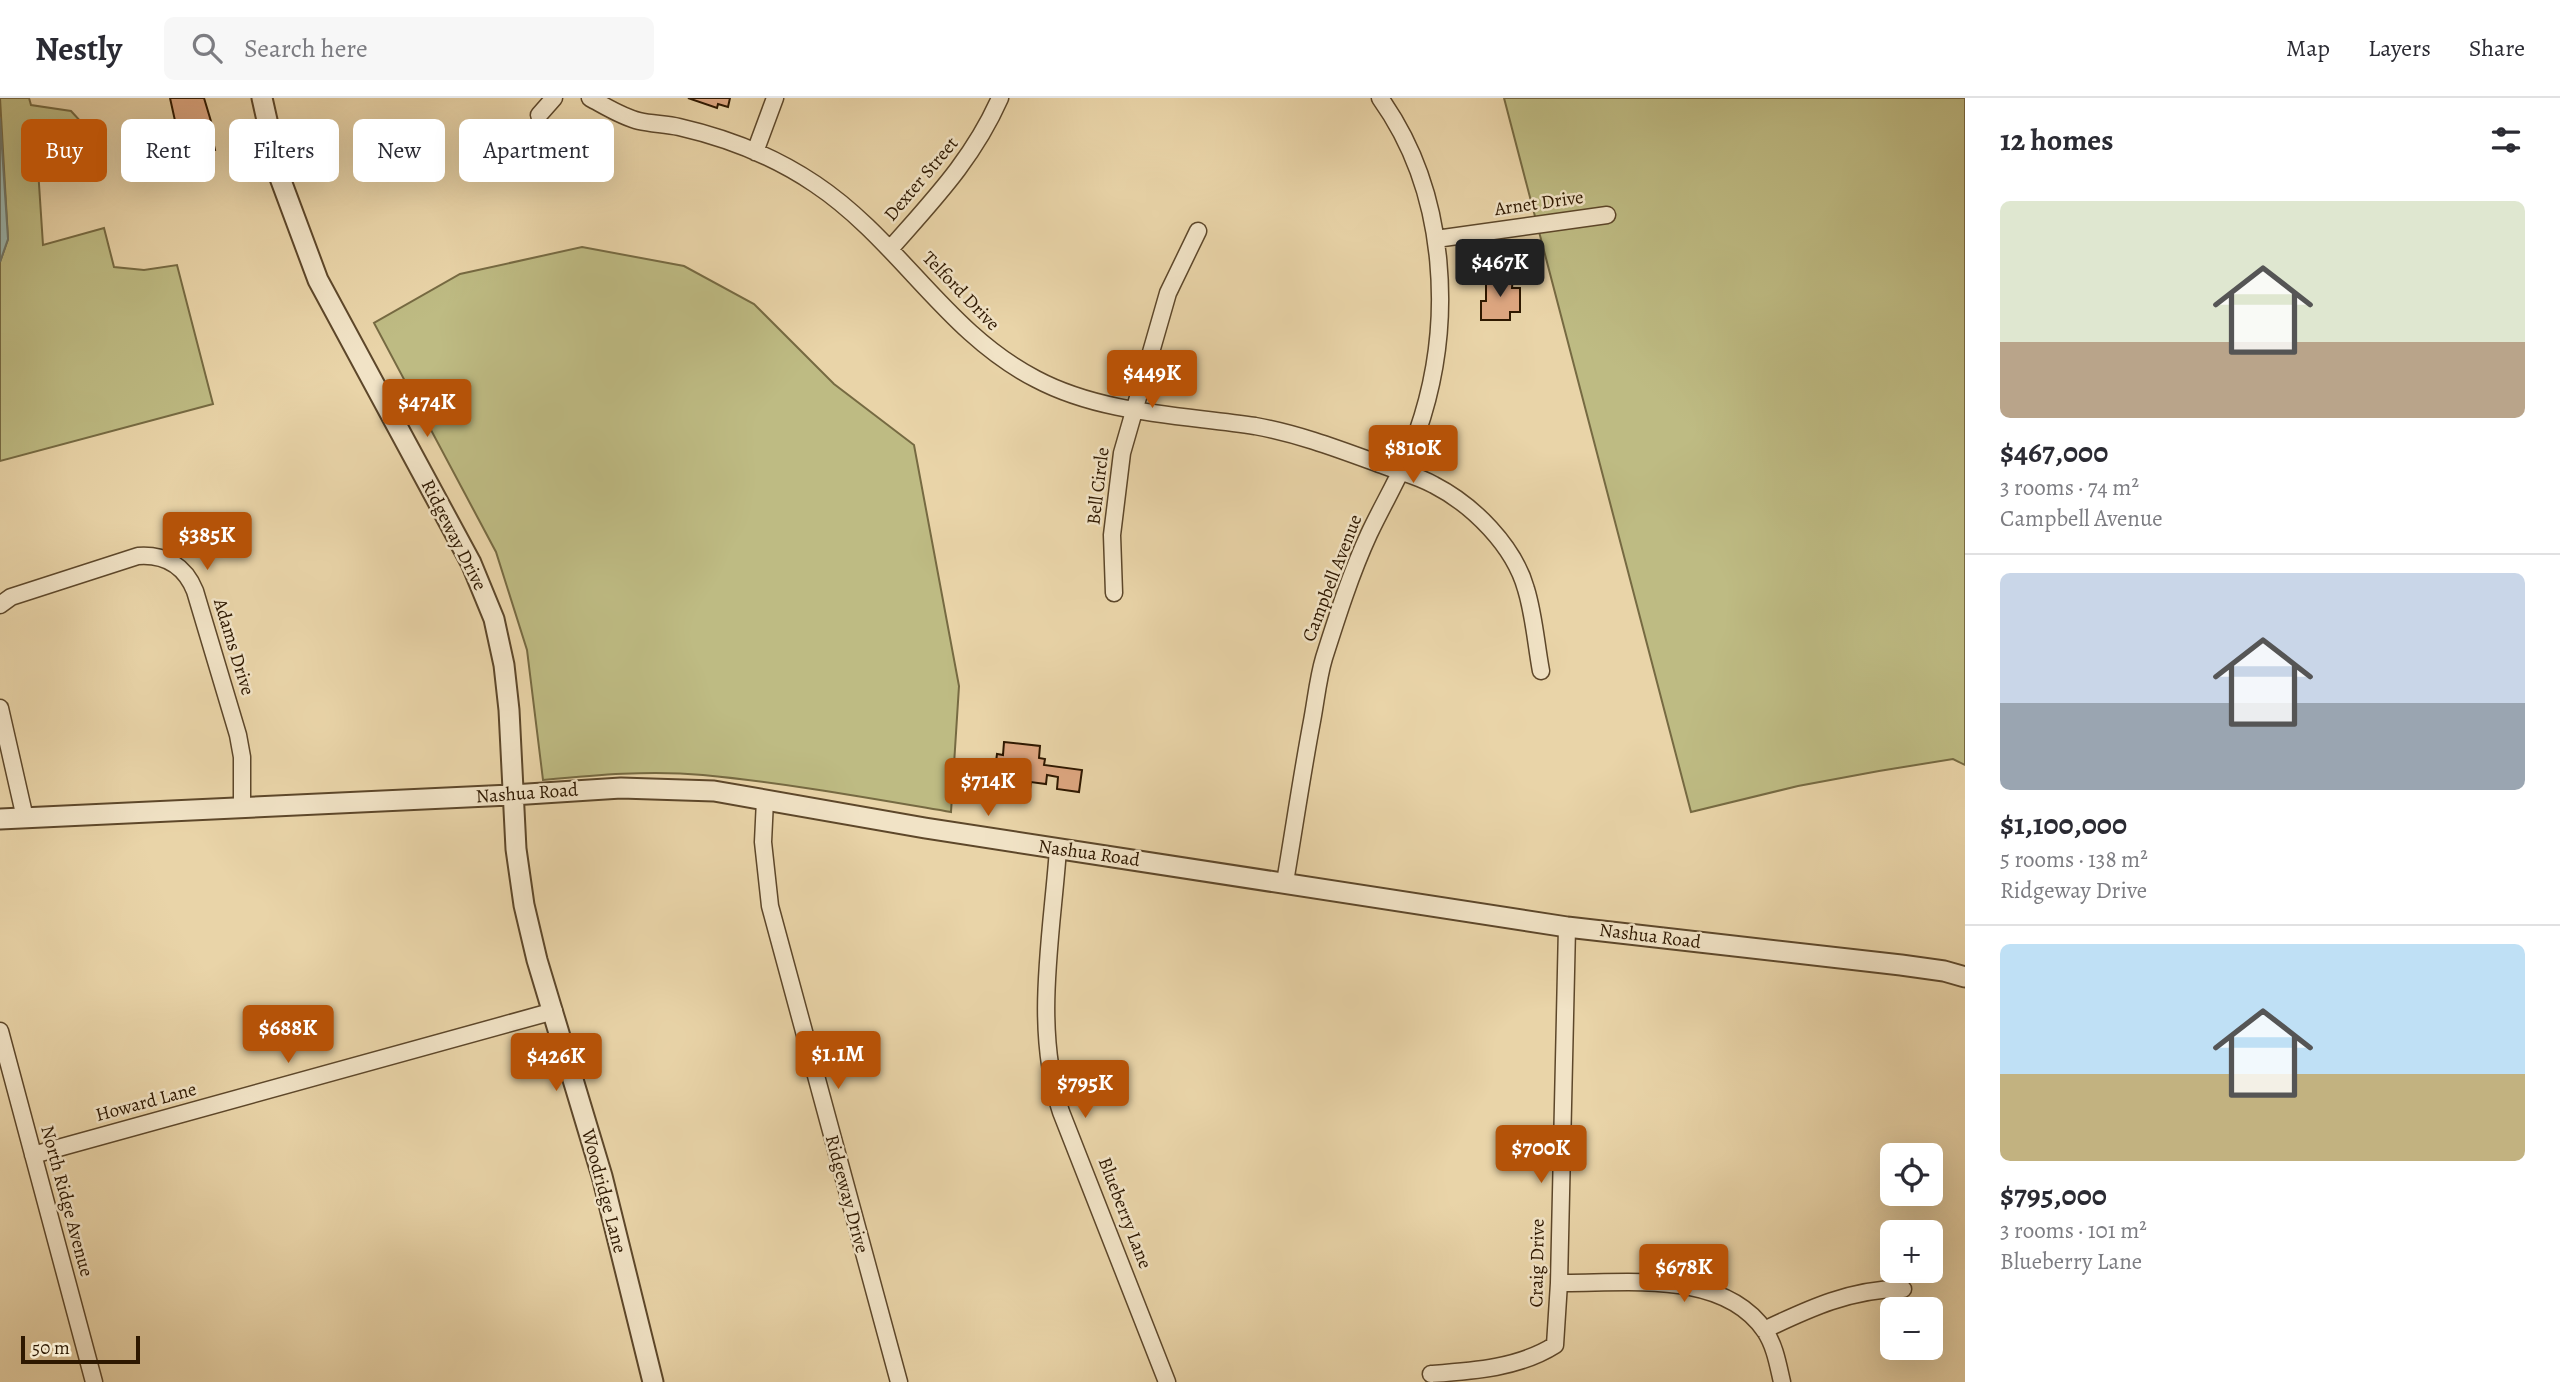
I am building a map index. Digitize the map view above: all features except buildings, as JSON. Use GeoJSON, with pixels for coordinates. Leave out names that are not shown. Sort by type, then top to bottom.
{"type":"FeatureCollection","features":[{"type":"Feature","properties":{"kind":"street","name":"Ridgeway Drive"},"geometry":{"type":"LineString","coordinates":[[262,98],[283,188],[318,280],[483,590],[494,619],[504,665],[509,710],[512,795]]}},
{"type":"Feature","properties":{"kind":"street"},"geometry":{"type":"LineString","coordinates":[[540,115],[554,98]]}},
{"type":"Feature","properties":{"kind":"street","name":"Telford Drive"},"geometry":{"type":"LineString","coordinates":[[590,98],[636,120],[679,127],[755,152],[788,167],[837,199],[891,248],[961,327],[1011,366],[1068,393],[1133,409],[1257,427],[1305,437],[1400,470],[1437,486],[1463,504],[1500,542],[1526,588],[1541,671]]}},
{"type":"Feature","properties":{"kind":"street"},"geometry":{"type":"LineString","coordinates":[[755,152],[775,98]]}},
{"type":"Feature","properties":{"kind":"street","name":"Dexter Street"},"geometry":{"type":"LineString","coordinates":[[891,248],[966,161],[988,127],[1000,98]]}},
{"type":"Feature","properties":{"kind":"street","name":"Campbell Avenue"},"geometry":{"type":"LineString","coordinates":[[1285,883],[1324,660],[1367,537],[1416,435],[1429,392],[1436,347],[1439,302],[1436,239],[1429,201],[1402,133],[1380,98]]}},
{"type":"Feature","properties":{"kind":"street","name":"Arnet Drive"},"geometry":{"type":"LineString","coordinates":[[1436,239],[1607,215]]}},
{"type":"Feature","properties":{"kind":"street","name":"Bell Circle"},"geometry":{"type":"LineString","coordinates":[[1114,593],[1112,535],[1116,486],[1133,409],[1168,293],[1198,231]]}},
{"type":"Feature","properties":{"kind":"street","name":"Adams Drive"},"geometry":{"type":"LineString","coordinates":[[0,605],[11,597],[138,556],[159,556],[178,566],[195,591],[238,735],[242,757],[242,808]]}},
{"type":"Feature","properties":{"kind":"street"},"geometry":{"type":"LineString","coordinates":[[0,708],[25,818]]}},
{"type":"Feature","properties":{"kind":"street","name":"Nashua Road"},"geometry":{"type":"LineString","coordinates":[[0,819],[642,788],[714,791],[1058,849],[1567,927],[1900,965],[1944,971],[1965,978]]}},
{"type":"Feature","properties":{"kind":"street","name":"Woodridge Lane"},"geometry":{"type":"LineString","coordinates":[[512,795],[524,905],[601,1176],[653,1382]]}},
{"type":"Feature","properties":{"kind":"street","name":"Ridgeway Drive"},"geometry":{"type":"LineString","coordinates":[[765,800],[763,842],[770,906],[899,1382]]}},
{"type":"Feature","properties":{"kind":"street","name":"Blueberry Lane"},"geometry":{"type":"LineString","coordinates":[[1058,849],[1046,1017],[1049,1065],[1061,1112],[1167,1382]]}},
{"type":"Feature","properties":{"kind":"street","name":"Craig Drive"},"geometry":{"type":"LineString","coordinates":[[1431,1374],[1506,1365],[1555,1345],[1559,1283],[1567,927]]}},
{"type":"Feature","properties":{"kind":"street","name":"Howard Lane"},"geometry":{"type":"LineString","coordinates":[[33,1155],[554,1011]]}},
{"type":"Feature","properties":{"kind":"street","name":"North Ridge Avenue"},"geometry":{"type":"LineString","coordinates":[[0,1031],[94,1382]]}},
{"type":"Feature","properties":{"kind":"street"},"geometry":{"type":"LineString","coordinates":[[1559,1283],[1694,1286],[1733,1301],[1765,1330],[1771,1341],[1782,1382]]}},
{"type":"Feature","properties":{"kind":"street"},"geometry":{"type":"LineString","coordinates":[[1765,1330],[1820,1304],[1865,1292],[1903,1289]]}},
{"type":"Feature","properties":{"kind":"shaded area"},"geometry":{"type":"Polygon","coordinates":[[[0,98],[29,98],[31,105],[71,111],[78,119],[21,119],[21,182],[39,182],[43,245],[104,228],[114,267],[144,270],[177,265],[213,404],[0,461],[0,262],[8,239],[0,98]]]}},
{"type":"Feature","properties":{"kind":"shaded area"},"geometry":{"type":"Polygon","coordinates":[[[1504,98],[1965,98],[1965,765],[1953,759],[1879,771],[1798,786],[1691,812],[1504,98]]]}},
{"type":"Feature","properties":{"kind":"shaded area"},"geometry":{"type":"Polygon","coordinates":[[[582,247],[684,266],[754,304],[834,384],[914,445],[959,686],[951,812],[703,775],[643,773],[543,780],[527,650],[496,552],[374,323],[460,274],[582,247]]]}},
{"type":"Feature","properties":{"kind":"water"},"geometry":{"type":"Polygon","coordinates":[[[0,118],[8,239],[0,262],[0,118]]]}}]}
